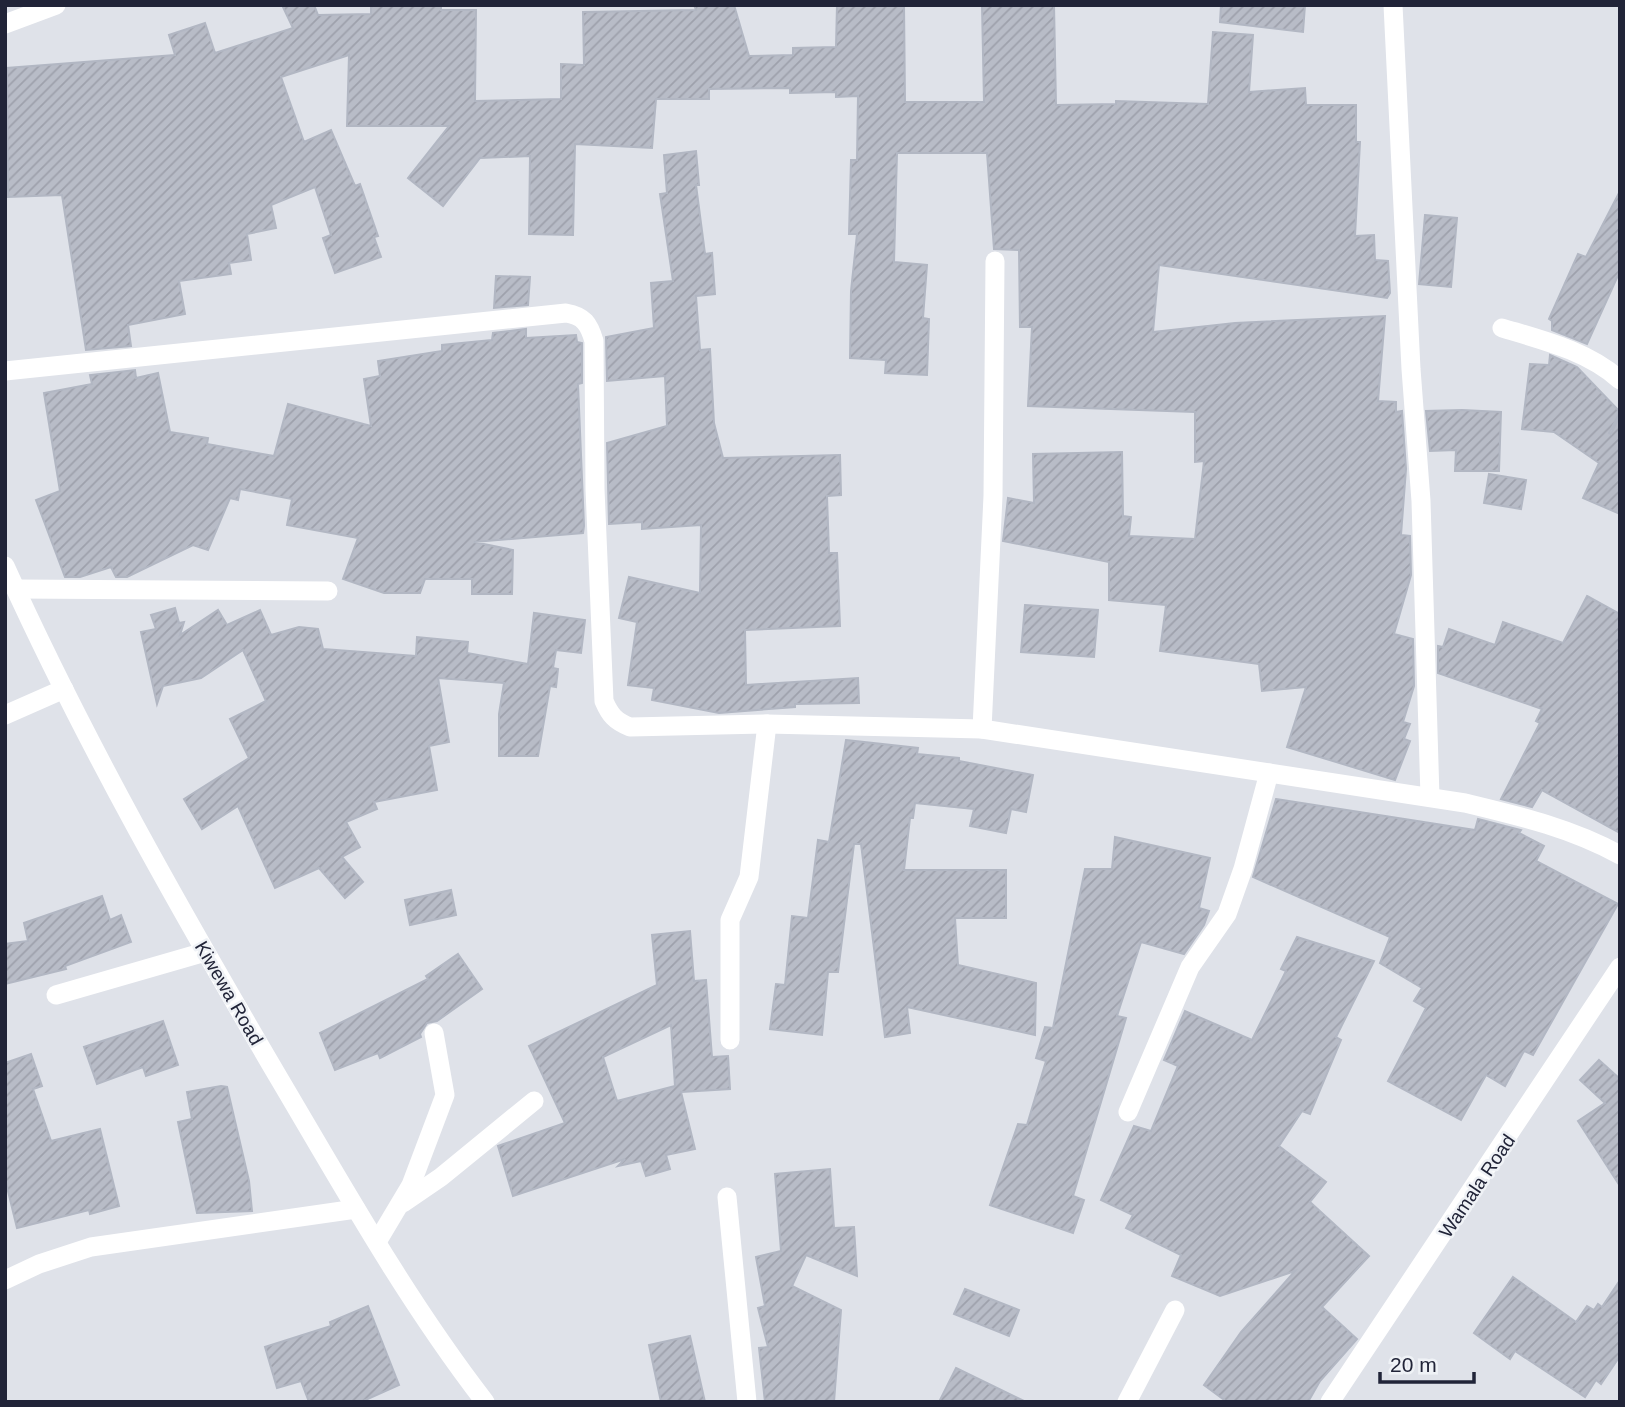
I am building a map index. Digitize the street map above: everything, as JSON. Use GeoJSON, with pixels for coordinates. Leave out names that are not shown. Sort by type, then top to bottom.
{"type":"FeatureCollection","features":[{"type":"Feature","properties":{"kind":"street"},"geometry":{"type":"LineString","coordinates":[[5,24],[56,5]]}},
{"type":"Feature","properties":{"kind":"street"},"geometry":{"type":"LineString","coordinates":[[1393,5],[1411,369],[1421,501],[1430,797]]}},
{"type":"Feature","properties":{"kind":"street"},"geometry":{"type":"LineString","coordinates":[[982,729],[993,496],[995,261]]}},
{"type":"Feature","properties":{"kind":"street"},"geometry":{"type":"LineString","coordinates":[[5,372],[234,345],[566,313],[579,315],[589,325],[594,341],[595,489],[604,701],[610,715],[630,727],[767,724],[982,729],[1430,797],[1529,818],[1571,832],[1620,855]]}},
{"type":"Feature","properties":{"kind":"street"},"geometry":{"type":"LineString","coordinates":[[1502,328],[1578,354],[1604,367],[1620,380]]}},
{"type":"Feature","properties":{"kind":"street","name":"Kiwewa Road"},"geometry":{"type":"LineString","coordinates":[[5,566],[64,689],[205,952],[356,1209],[419,1310],[485,1402]]}},
{"type":"Feature","properties":{"kind":"street"},"geometry":{"type":"LineString","coordinates":[[16,589],[328,591]]}},
{"type":"Feature","properties":{"kind":"street"},"geometry":{"type":"LineString","coordinates":[[5,715],[64,689]]}},
{"type":"Feature","properties":{"kind":"street"},"geometry":{"type":"LineString","coordinates":[[730,1040],[730,920],[749,877],[767,724]]}},
{"type":"Feature","properties":{"kind":"street"},"geometry":{"type":"LineString","coordinates":[[1128,1112],[1181,986],[1227,914],[1243,869],[1269,773]]}},
{"type":"Feature","properties":{"kind":"street"},"geometry":{"type":"LineString","coordinates":[[56,995],[205,952]]}},
{"type":"Feature","properties":{"kind":"street","name":"Wamala Road"},"geometry":{"type":"LineString","coordinates":[[1330,1402],[1619,972]]}},
{"type":"Feature","properties":{"kind":"street"},"geometry":{"type":"LineString","coordinates":[[377,1242],[411,1185],[444,1096],[435,1033]]}},
{"type":"Feature","properties":{"kind":"street"},"geometry":{"type":"LineString","coordinates":[[397,1208],[441,1177],[534,1101]]}},
{"type":"Feature","properties":{"kind":"street"},"geometry":{"type":"LineString","coordinates":[[727,1196],[747,1402]]}},
{"type":"Feature","properties":{"kind":"street"},"geometry":{"type":"LineString","coordinates":[[5,1280],[39,1264],[91,1247],[356,1209]]}},
{"type":"Feature","properties":{"kind":"street"},"geometry":{"type":"LineString","coordinates":[[1127,1402],[1175,1310]]}},
{"type":"Feature","properties":{"kind":"building"},"geometry":{"type":"Polygon","coordinates":[[[282,5],[314,5],[318,15],[371,14],[371,5],[441,5],[441,10],[476,10],[475,101],[561,99],[561,64],[584,65],[583,12],[696,10],[694,5],[734,5],[749,56],[793,55],[793,48],[836,47],[837,5],[904,5],[905,102],[984,102],[982,5],[1054,5],[1056,105],[1116,104],[1116,101],[1208,104],[1213,32],[1253,35],[1249,92],[1305,88],[1306,105],[1356,105],[1356,142],[1360,142],[1355,236],[1374,235],[1375,260],[1388,261],[1390,293],[1387,298],[1159,265],[1153,332],[1235,323],[1385,316],[1378,401],[1396,402],[1396,412],[1402,411],[1406,469],[1401,535],[1410,536],[1411,575],[1394,634],[1413,639],[1414,686],[1403,722],[1410,724],[1404,739],[1410,741],[1395,780],[1287,747],[1306,687],[1262,691],[1259,664],[1160,651],[1166,605],[1109,600],[1109,562],[1003,541],[1008,498],[1034,503],[1033,454],[1122,452],[1123,516],[1131,517],[1129,536],[1195,539],[1204,461],[1195,462],[1195,412],[1028,406],[1032,327],[1020,327],[1019,250],[994,249],[987,153],[897,153],[894,262],[927,265],[923,318],[929,319],[927,375],[885,373],[886,360],[850,358],[851,291],[857,234],[849,234],[851,160],[857,160],[858,96],[836,97],[836,92],[790,93],[790,88],[709,89],[709,99],[656,99],[652,148],[575,144],[573,235],[529,234],[530,156],[480,158],[443,206],[408,178],[449,126],[347,126],[349,55],[281,77],[304,142],[331,130],[355,186],[360,184],[378,236],[374,237],[381,257],[335,273],[323,238],[331,235],[315,187],[271,205],[276,228],[247,234],[251,260],[229,263],[231,274],[179,281],[185,314],[128,325],[131,346],[86,350],[62,195],[8,197],[7,68],[175,55],[169,35],[205,23],[215,53],[293,28],[282,5]]]}},
{"type":"Feature","properties":{"kind":"building"},"geometry":{"type":"Polygon","coordinates":[[[1221,5],[1305,5],[1303,32],[1220,22],[1221,5]]]}},
{"type":"Feature","properties":{"kind":"building"},"geometry":{"type":"Polygon","coordinates":[[[696,151],[699,185],[696,185],[705,254],[712,253],[715,294],[696,296],[700,350],[710,349],[714,423],[723,458],[840,455],[841,495],[827,496],[829,553],[837,553],[840,626],[745,630],[746,685],[858,678],[859,703],[795,704],[795,707],[719,713],[652,700],[654,688],[628,685],[637,622],[619,618],[629,577],[700,593],[701,525],[642,529],[642,522],[609,524],[607,443],[667,426],[665,376],[607,381],[606,337],[654,328],[651,283],[673,281],[660,194],[667,193],[664,155],[696,151]]]}},
{"type":"Feature","properties":{"kind":"building"},"geometry":{"type":"Polygon","coordinates":[[[1620,191],[1620,271],[1587,344],[1552,330],[1552,321],[1549,319],[1578,254],[1586,257],[1620,191]]]}},
{"type":"Feature","properties":{"kind":"building"},"geometry":{"type":"Polygon","coordinates":[[[1425,215],[1457,218],[1451,287],[1419,284],[1425,215]]]}},
{"type":"Feature","properties":{"kind":"building"},"geometry":{"type":"Polygon","coordinates":[[[496,276],[530,277],[528,305],[494,308],[496,276]]]}},
{"type":"Feature","properties":{"kind":"building"},"geometry":{"type":"Polygon","coordinates":[[[526,329],[526,338],[576,335],[577,342],[582,343],[582,383],[578,384],[584,526],[583,533],[474,542],[513,550],[512,594],[472,594],[472,579],[425,579],[420,593],[384,593],[343,579],[358,538],[287,525],[292,499],[240,489],[238,500],[230,498],[208,550],[193,545],[127,577],[116,577],[111,567],[80,577],[65,577],[36,500],[60,491],[44,393],[92,384],[90,375],[135,370],[136,378],[158,373],[170,432],[208,438],[207,444],[274,456],[288,404],[371,426],[364,379],[380,376],[378,361],[442,351],[442,345],[492,340],[493,333],[526,329]]]}},
{"type":"Feature","properties":{"kind":"building"},"geometry":{"type":"Polygon","coordinates":[[[1550,355],[1577,367],[1620,412],[1609,433],[1611,434],[1620,415],[1620,514],[1583,498],[1599,463],[1554,432],[1522,429],[1530,364],[1549,365],[1550,355]]]}},
{"type":"Feature","properties":{"kind":"building"},"geometry":{"type":"Polygon","coordinates":[[[1426,411],[1501,412],[1499,471],[1455,471],[1456,450],[1430,451],[1426,411]]]}},
{"type":"Feature","properties":{"kind":"building"},"geometry":{"type":"Polygon","coordinates":[[[1489,474],[1526,480],[1521,509],[1484,503],[1489,474]]]}},
{"type":"Feature","properties":{"kind":"building"},"geometry":{"type":"Polygon","coordinates":[[[1587,596],[1620,614],[1620,833],[1542,790],[1532,807],[1501,799],[1540,723],[1536,721],[1542,709],[1438,673],[1438,646],[1443,647],[1449,629],[1495,645],[1503,622],[1563,643],[1587,596]]]}},
{"type":"Feature","properties":{"kind":"building"},"geometry":{"type":"Polygon","coordinates":[[[1025,605],[1098,610],[1094,657],[1021,652],[1025,605]]]}},
{"type":"Feature","properties":{"kind":"building"},"geometry":{"type":"Polygon","coordinates":[[[175,608],[179,623],[184,622],[180,635],[218,610],[227,625],[260,610],[271,635],[299,627],[318,629],[323,649],[416,656],[417,637],[468,642],[467,653],[528,664],[534,613],[585,620],[581,653],[556,650],[553,668],[558,669],[556,687],[550,686],[538,756],[499,756],[499,714],[504,683],[438,678],[449,742],[429,746],[437,790],[374,802],[377,809],[346,822],[360,847],[342,857],[363,882],[345,898],[319,868],[275,888],[238,806],[202,829],[184,799],[249,758],[230,719],[266,701],[243,650],[201,678],[163,686],[157,704],[141,632],[156,629],[151,615],[175,608]]]}},
{"type":"Feature","properties":{"kind":"building"},"geometry":{"type":"Polygon","coordinates":[[[846,740],[918,748],[917,754],[959,758],[959,761],[1033,775],[1026,812],[1011,809],[1006,833],[970,826],[974,809],[915,803],[913,818],[910,818],[904,870],[1006,870],[1006,918],[955,918],[958,965],[1036,983],[1035,1035],[907,1007],[910,1033],[885,1037],[861,844],[854,844],[838,972],[828,972],[822,1035],[770,1029],[776,984],[785,985],[792,916],[808,918],[818,840],[829,842],[846,740]]]}},
{"type":"Feature","properties":{"kind":"building"},"geometry":{"type":"Polygon","coordinates":[[[1276,799],[1475,830],[1478,819],[1521,830],[1519,833],[1544,846],[1536,861],[1618,904],[1533,1055],[1524,1051],[1505,1086],[1486,1075],[1461,1120],[1388,1081],[1426,1008],[1414,1001],[1422,988],[1380,963],[1390,937],[1253,877],[1276,799]]]}},
{"type":"Feature","properties":{"kind":"building"},"geometry":{"type":"Polygon","coordinates":[[[1115,837],[1210,858],[1199,908],[1209,911],[1204,925],[1184,954],[1141,942],[1117,1016],[1126,1018],[1073,1196],[1084,1200],[1073,1233],[990,1205],[1018,1124],[1027,1125],[1046,1061],[1036,1058],[1045,1027],[1053,1028],[1085,869],[1112,869],[1115,837]]]}},
{"type":"Feature","properties":{"kind":"building"},"geometry":{"type":"Polygon","coordinates":[[[451,890],[456,915],[410,925],[405,900],[451,890]]]}},
{"type":"Feature","properties":{"kind":"building"},"geometry":{"type":"Polygon","coordinates":[[[102,896],[110,920],[121,915],[131,942],[65,966],[66,969],[5,984],[5,944],[28,941],[24,923],[102,896]]]}},
{"type":"Feature","properties":{"kind":"building"},"geometry":{"type":"Polygon","coordinates":[[[690,931],[694,981],[706,980],[712,1057],[728,1056],[730,1089],[681,1092],[695,1149],[666,1155],[670,1169],[646,1176],[641,1161],[618,1166],[625,1159],[513,1196],[498,1146],[565,1123],[529,1046],[657,985],[652,935],[690,931]],[[671,1025],[603,1057],[617,1101],[675,1086],[671,1025]]]}},
{"type":"Feature","properties":{"kind":"building"},"geometry":{"type":"Polygon","coordinates":[[[1297,937],[1374,961],[1336,1037],[1341,1040],[1310,1114],[1302,1111],[1279,1146],[1326,1182],[1310,1202],[1369,1256],[1322,1307],[1357,1339],[1320,1381],[1308,1402],[1227,1402],[1204,1385],[1241,1332],[1295,1271],[1220,1296],[1172,1276],[1181,1255],[1126,1228],[1133,1215],[1101,1200],[1134,1126],[1151,1131],[1178,1066],[1164,1060],[1185,1011],[1252,1040],[1286,971],[1281,969],[1297,937]]]}},
{"type":"Feature","properties":{"kind":"building"},"geometry":{"type":"Polygon","coordinates":[[[458,954],[482,989],[437,1021],[427,1023],[420,1034],[421,1037],[380,1058],[378,1053],[335,1070],[320,1033],[428,979],[426,976],[458,954]]]}},
{"type":"Feature","properties":{"kind":"building"},"geometry":{"type":"Polygon","coordinates":[[[163,1021],[178,1065],[146,1076],[143,1067],[97,1084],[84,1047],[163,1021]]]}},
{"type":"Feature","properties":{"kind":"building"},"geometry":{"type":"Polygon","coordinates":[[[31,1054],[42,1086],[33,1089],[51,1141],[100,1129],[119,1206],[90,1214],[89,1210],[17,1228],[5,1179],[5,1063],[31,1054]]]}},
{"type":"Feature","properties":{"kind":"building"},"geometry":{"type":"Polygon","coordinates":[[[1599,1060],[1620,1079],[1620,1186],[1578,1121],[1605,1103],[1580,1080],[1599,1060]]]}},
{"type":"Feature","properties":{"kind":"building"},"geometry":{"type":"Polygon","coordinates":[[[227,1087],[249,1181],[252,1211],[197,1213],[178,1122],[192,1119],[187,1092],[227,1087]]]}},
{"type":"Feature","properties":{"kind":"building"},"geometry":{"type":"Polygon","coordinates":[[[830,1169],[834,1228],[854,1227],[857,1276],[806,1255],[792,1286],[841,1310],[834,1402],[765,1402],[759,1348],[768,1347],[758,1308],[765,1306],[756,1257],[781,1251],[775,1174],[830,1169]]]}},
{"type":"Feature","properties":{"kind":"building"},"geometry":{"type":"Polygon","coordinates":[[[1513,1277],[1576,1322],[1587,1306],[1594,1310],[1598,1304],[1602,1307],[1620,1280],[1620,1356],[1601,1384],[1596,1380],[1585,1397],[1515,1351],[1510,1359],[1474,1333],[1513,1277]]]}},
{"type":"Feature","properties":{"kind":"building"},"geometry":{"type":"Polygon","coordinates":[[[965,1289],[1019,1310],[1009,1336],[954,1314],[965,1289]]]}},
{"type":"Feature","properties":{"kind":"building"},"geometry":{"type":"Polygon","coordinates":[[[368,1306],[399,1385],[361,1402],[309,1402],[301,1381],[277,1388],[265,1347],[331,1326],[330,1322],[368,1306]]]}},
{"type":"Feature","properties":{"kind":"building"},"geometry":{"type":"Polygon","coordinates":[[[690,1336],[705,1402],[661,1402],[649,1345],[690,1336]]]}},
{"type":"Feature","properties":{"kind":"building"},"geometry":{"type":"Polygon","coordinates":[[[956,1368],[1026,1402],[939,1402],[956,1368]]]}}]}
